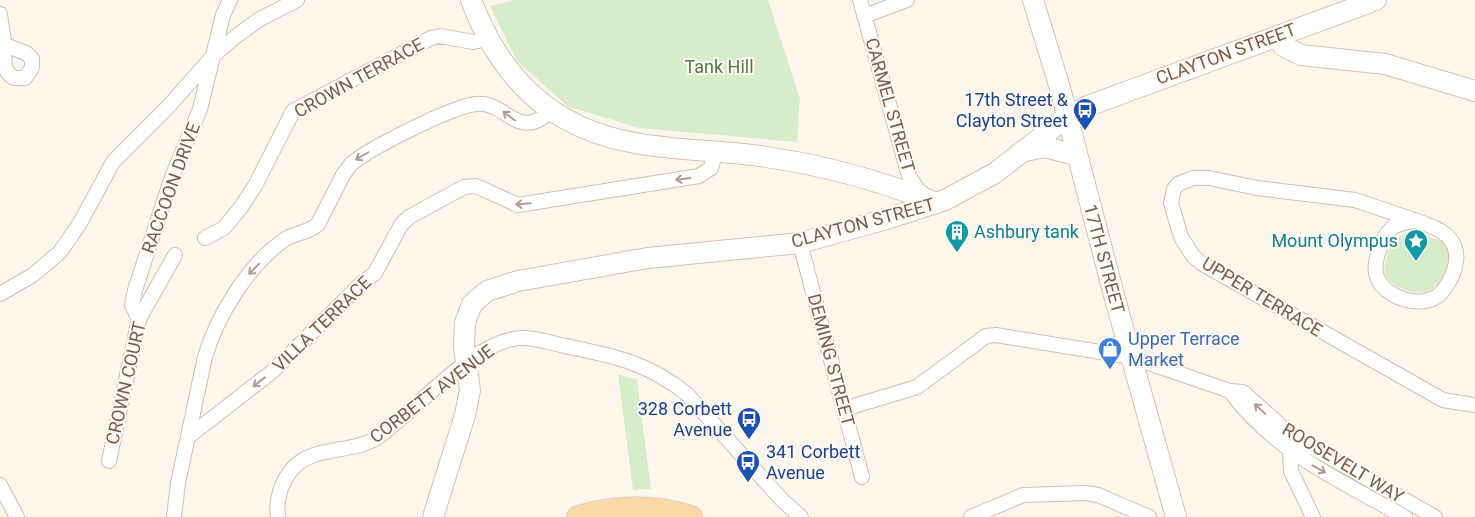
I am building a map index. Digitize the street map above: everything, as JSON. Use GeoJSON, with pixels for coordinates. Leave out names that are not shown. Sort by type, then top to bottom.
{"type":"FeatureCollection","features":[{"type":"Feature","properties":{"kind":"main road"},"geometry":{"type":"LineString","coordinates":[[471,0],[488,39],[499,58],[521,85],[553,111],[580,127],[614,139],[642,144],[773,158],[804,164],[888,185],[934,202]]}},
{"type":"Feature","properties":{"kind":"main road","name":"17TH STREET"},"geometry":{"type":"LineString","coordinates":[[1033,0],[1067,117],[1176,517]]}},
{"type":"Feature","properties":{"kind":"main road","name":"CLAYTON STREET"},"geometry":{"type":"LineString","coordinates":[[433,517],[468,404],[470,382],[463,335],[468,313],[478,298],[496,287],[518,281],[648,258],[800,243],[890,218],[951,198],[995,173],[1067,117],[1099,101],[1376,0]]}},
{"type":"Feature","properties":{"kind":"main road"},"geometry":{"type":"LineString","coordinates":[[1279,35],[1283,46],[1301,55],[1384,64],[1475,91]]}},
{"type":"Feature","properties":{"kind":"main road"},"geometry":{"type":"LineString","coordinates":[[1024,151],[1045,147],[1076,155]]}},
{"type":"Feature","properties":{"kind":"main road"},"geometry":{"type":"LineString","coordinates":[[578,517],[627,513],[648,508],[691,517]]}},
{"type":"Feature","properties":{"kind":"street","name":"RACCOON DRIVE"},"geometry":{"type":"LineString","coordinates":[[139,319],[132,305],[135,290],[172,176],[200,109],[223,15],[230,0]]}},
{"type":"Feature","properties":{"kind":"street"},"geometry":{"type":"LineString","coordinates":[[0,294],[33,275],[60,252],[80,223],[113,162],[167,108],[214,55],[260,19],[297,0]]}},
{"type":"Feature","properties":{"kind":"street","name":"CARMEL STREET"},"geometry":{"type":"LineString","coordinates":[[860,0],[908,176],[918,190],[934,202]]}},
{"type":"Feature","properties":{"kind":"street"},"geometry":{"type":"LineString","coordinates":[[864,16],[907,0]]}},
{"type":"Feature","properties":{"kind":"street"},"geometry":{"type":"LineString","coordinates":[[0,14],[5,45]]}},
{"type":"Feature","properties":{"kind":"street","name":"CROWN TERRACE"},"geometry":{"type":"LineString","coordinates":[[205,238],[224,228],[242,206],[256,184],[293,111],[430,38],[440,36],[474,42],[488,39]]}},
{"type":"Feature","properties":{"kind":"street"},"geometry":{"type":"LineString","coordinates":[[174,517],[176,491],[207,349],[239,288],[250,273],[282,242],[318,224],[343,174],[351,164],[440,116],[477,104],[495,106],[513,119],[524,123],[536,121],[553,111]]}},
{"type":"Feature","properties":{"kind":"street","name":"VILLA TERRACE"},"geometry":{"type":"LineString","coordinates":[[188,437],[273,371],[361,284],[375,273],[401,225],[409,217],[464,187],[476,186],[518,205],[613,188],[694,178],[704,175],[711,168],[716,151]]}},
{"type":"Feature","properties":{"kind":"street","name":"UPPER TERRACE"},"geometry":{"type":"LineString","coordinates":[[1423,223],[1414,221],[1398,224],[1390,229],[1385,237],[1376,268],[1379,282],[1392,294],[1418,302],[1432,299],[1439,295],[1450,280],[1457,260],[1457,251],[1450,237],[1423,223],[1355,200],[1257,188],[1201,177],[1178,184],[1174,190],[1171,203],[1181,238],[1189,252],[1201,263],[1443,400],[1475,405]]}},
{"type":"Feature","properties":{"kind":"street","name":"UPPER TERRACE"},"geometry":{"type":"LineString","coordinates":[[1376,206],[1384,222],[1385,237]]}},
{"type":"Feature","properties":{"kind":"street","name":"DEMING STREET"},"geometry":{"type":"LineString","coordinates":[[800,243],[862,477]]}},
{"type":"Feature","properties":{"kind":"street","name":"CROWN COURT"},"geometry":{"type":"LineString","coordinates":[[109,461],[139,319],[175,255]]}},
{"type":"Feature","properties":{"kind":"street","name":"ROOSEVELT WAY"},"geometry":{"type":"LineString","coordinates":[[844,409],[917,387],[986,336],[1008,337],[1131,356],[1230,391],[1243,392],[1292,436],[1435,517]]}},
{"type":"Feature","properties":{"kind":"street","name":"CORBETT AVENUE"},"geometry":{"type":"LineString","coordinates":[[278,517],[279,494],[284,482],[294,468],[304,460],[370,442],[466,364],[492,347],[520,338],[621,357],[641,364],[674,383],[687,394],[782,500],[801,517]]}},
{"type":"Feature","properties":{"kind":"street","name":"ROOSEVELT WAY"},"geometry":{"type":"LineString","coordinates":[[1230,391],[1238,402],[1290,452],[1405,517]]}},
{"type":"Feature","properties":{"kind":"street"},"geometry":{"type":"LineString","coordinates":[[1290,452],[1291,471],[1313,517]]}},
{"type":"Feature","properties":{"kind":"street"},"geometry":{"type":"LineString","coordinates":[[0,485],[17,517]]}},
{"type":"Feature","properties":{"kind":"street"},"geometry":{"type":"LineString","coordinates":[[971,517],[1016,496],[1086,492],[1098,495],[1149,517]]}},
{"type":"Feature","properties":{"kind":"green space","name":"Tank Hill"},"geometry":{"type":"Polygon","coordinates":[[[515,0],[768,0],[800,99],[797,142],[638,128],[567,106],[517,61],[490,6],[515,0]]]}},
{"type":"Feature","properties":{"kind":"green space"},"geometry":{"type":"Polygon","coordinates":[[[1412,231],[1442,241],[1449,252],[1447,267],[1442,278],[1436,287],[1426,292],[1412,292],[1398,287],[1387,278],[1385,273],[1384,267],[1393,242],[1400,235],[1412,231]]]}},
{"type":"Feature","properties":{"kind":"green space"},"geometry":{"type":"Polygon","coordinates":[[[618,374],[637,380],[651,489],[633,490],[618,374]]]}},
{"type":"Feature","properties":{"kind":"place","name":"17th Street & Clayton Street"},"geometry":{"type":"Point","coordinates":[1085,131]}},
{"type":"Feature","properties":{"kind":"place","name":"Ashbury tank"},"geometry":{"type":"Point","coordinates":[957,253]}},
{"type":"Feature","properties":{"kind":"place","name":"Mount Olympus"},"geometry":{"type":"Point","coordinates":[1416,262]}},
{"type":"Feature","properties":{"kind":"place","name":"Upper Terrace Market"},"geometry":{"type":"Point","coordinates":[1110,370]}},
{"type":"Feature","properties":{"kind":"place","name":"328 Corbett Avenue"},"geometry":{"type":"Point","coordinates":[749,440]}},
{"type":"Feature","properties":{"kind":"place","name":"341 Corbett Avenue"},"geometry":{"type":"Point","coordinates":[748,483]}}]}
